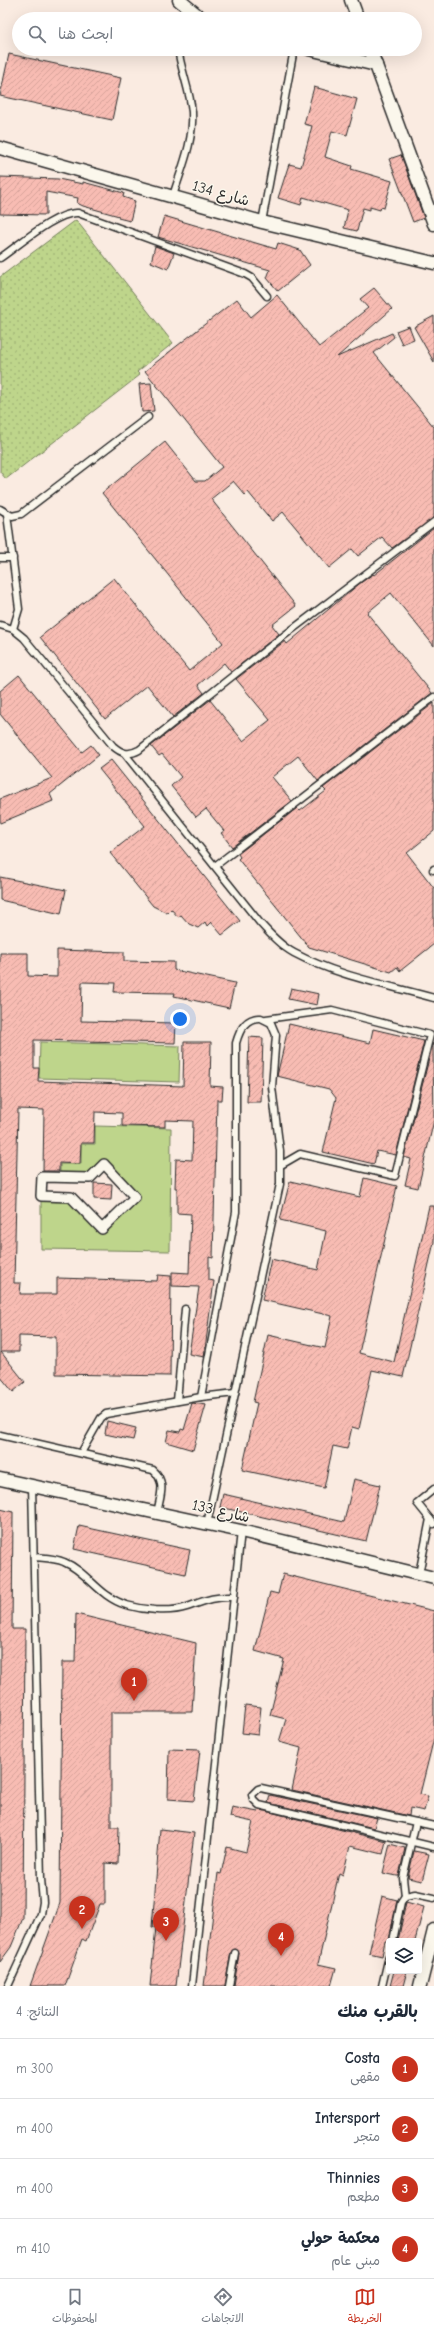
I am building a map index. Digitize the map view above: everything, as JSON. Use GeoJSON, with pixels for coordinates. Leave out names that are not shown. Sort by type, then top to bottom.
{"type":"FeatureCollection","features":[{"type":"Feature","properties":{"kind":"street"},"geometry":{"type":"LineString","coordinates":[[178,0],[184,12]]}},
{"type":"Feature","properties":{"kind":"street"},"geometry":{"type":"LineString","coordinates":[[351,0],[355,12]]}},
{"type":"Feature","properties":{"kind":"street"},"geometry":{"type":"LineString","coordinates":[[338,56],[376,65]]}},
{"type":"Feature","properties":{"kind":"street"},"geometry":{"type":"LineString","coordinates":[[373,56],[434,224]]}},
{"type":"Feature","properties":{"kind":"street","name":"شارع 134"},"geometry":{"type":"LineString","coordinates":[[0,148],[262,222],[434,263]]}},
{"type":"Feature","properties":{"kind":"street"},"geometry":{"type":"LineString","coordinates":[[104,1164],[135,1197],[102,1228],[72,1197],[41,1196],[42,1177],[90,1178],[104,1164]]}},
{"type":"Feature","properties":{"kind":"street","name":"شارع 133"},"geometry":{"type":"LineString","coordinates":[[0,1478],[241,1531],[434,1578]]}},
{"type":"Feature","properties":{"kind":"street"},"geometry":{"type":"LineString","coordinates":[[420,1986],[434,1930]]}},
{"type":"Feature","properties":{"kind":"lane"},"geometry":{"type":"LineString","coordinates":[[173,196],[190,141],[192,127],[190,98],[180,56]]}},
{"type":"Feature","properties":{"kind":"lane"},"geometry":{"type":"LineString","coordinates":[[262,222],[293,56]]}},
{"type":"Feature","properties":{"kind":"lane"},"geometry":{"type":"LineString","coordinates":[[0,258],[58,218],[72,212],[245,274],[252,278],[267,296]]}},
{"type":"Feature","properties":{"kind":"lane"},"geometry":{"type":"LineString","coordinates":[[0,509],[7,514],[16,516],[33,506],[148,418]]}},
{"type":"Feature","properties":{"kind":"lane"},"geometry":{"type":"LineString","coordinates":[[7,514],[19,609],[13,629]]}},
{"type":"Feature","properties":{"kind":"lane"},"geometry":{"type":"LineString","coordinates":[[125,754],[139,750],[277,641],[434,522]]}},
{"type":"Feature","properties":{"kind":"lane"},"geometry":{"type":"LineString","coordinates":[[0,558],[13,558]]}},
{"type":"Feature","properties":{"kind":"lane"},"geometry":{"type":"LineString","coordinates":[[0,624],[13,629],[35,651],[113,746],[125,754],[264,927],[279,942],[294,952],[345,972],[434,998]]}},
{"type":"Feature","properties":{"kind":"lane"},"geometry":{"type":"LineString","coordinates":[[215,866],[434,697]]}},
{"type":"Feature","properties":{"kind":"lane"},"geometry":{"type":"LineString","coordinates":[[201,1397],[236,1212],[236,1043],[238,1033],[249,1020],[255,1017],[266,1019],[332,1010],[430,1035],[395,1176],[300,1154],[281,1165]]}},
{"type":"Feature","properties":{"kind":"lane"},"geometry":{"type":"LineString","coordinates":[[207,1524],[280,1184],[281,1165],[272,1087],[276,1035],[275,1029],[266,1019]]}},
{"type":"Feature","properties":{"kind":"lane"},"geometry":{"type":"LineString","coordinates":[[177,1401],[184,1309]]}},
{"type":"Feature","properties":{"kind":"lane"},"geometry":{"type":"LineString","coordinates":[[81,1453],[101,1418],[106,1414],[201,1397],[235,1393]]}},
{"type":"Feature","properties":{"kind":"lane"},"geometry":{"type":"LineString","coordinates":[[0,1435],[153,1470],[162,1479],[157,1513]]}},
{"type":"Feature","properties":{"kind":"lane"},"geometry":{"type":"LineString","coordinates":[[8,1986],[35,1929],[43,1902],[41,1879],[32,1485]]}},
{"type":"Feature","properties":{"kind":"lane"},"geometry":{"type":"LineString","coordinates":[[419,1574],[432,1521],[417,1503],[434,1489]]}},
{"type":"Feature","properties":{"kind":"lane"},"geometry":{"type":"LineString","coordinates":[[192,1986],[241,1531]]}},
{"type":"Feature","properties":{"kind":"lane"},"geometry":{"type":"LineString","coordinates":[[34,1557],[64,1562],[80,1572],[105,1595],[127,1605],[138,1608],[178,1610],[206,1599],[234,1597]]}},
{"type":"Feature","properties":{"kind":"lane"},"geometry":{"type":"LineString","coordinates":[[434,1826],[261,1788],[252,1795],[253,1799],[259,1805],[434,1847]]}},
{"type":"Feature","properties":{"kind":"lane"},"geometry":{"type":"LineString","coordinates":[[393,1938],[402,1902],[405,1896],[402,1878],[416,1822]]}},
{"type":"Feature","properties":{"kind":"lane"},"geometry":{"type":"LineString","coordinates":[[405,1896],[415,1894],[434,1898]]}},
{"type":"Feature","properties":{"kind":"lane"},"geometry":{"type":"LineString","coordinates":[[229,1986],[235,1953]]}},
{"type":"Feature","properties":{"kind":"lane"},"geometry":{"type":"LineString","coordinates":[[382,1986],[386,1969]]}},
{"type":"Feature","properties":{"kind":"green space"},"geometry":{"type":"Polygon","coordinates":[[[76,220],[173,343],[137,372],[140,375],[6,479],[0,472],[0,277],[76,220]]]}},
{"type":"Feature","properties":{"kind":"green space"},"geometry":{"type":"Polygon","coordinates":[[[40,1042],[180,1046],[179,1082],[39,1078],[40,1042]]]}},
{"type":"Feature","properties":{"kind":"green space"},"geometry":{"type":"Polygon","coordinates":[[[95,1126],[171,1128],[170,1251],[41,1249],[41,1196],[71,1197],[102,1228],[135,1197],[104,1164],[90,1178],[60,1177],[60,1164],[81,1164],[81,1144],[95,1144],[95,1126]]]}},
{"type":"Feature","properties":{"kind":"building"},"geometry":{"type":"Polygon","coordinates":[[[9,54],[12,56],[18,56],[121,78],[112,120],[0,96],[9,54]]]}},
{"type":"Feature","properties":{"kind":"building"},"geometry":{"type":"Polygon","coordinates":[[[314,87],[357,99],[347,135],[332,131],[325,157],[352,166],[351,169],[392,181],[384,208],[381,207],[380,210],[370,207],[370,210],[363,208],[357,231],[344,228],[348,210],[303,197],[301,205],[278,198],[289,164],[301,167],[312,126],[304,124],[314,87]]]}},
{"type":"Feature","properties":{"kind":"building"},"geometry":{"type":"Polygon","coordinates":[[[401,155],[424,218],[413,222],[389,159],[401,155]]]}},
{"type":"Feature","properties":{"kind":"building"},"geometry":{"type":"Polygon","coordinates":[[[0,177],[58,179],[83,184],[83,182],[124,193],[123,197],[135,201],[130,221],[118,218],[119,216],[83,206],[77,203],[78,198],[46,192],[46,215],[0,214],[0,177]]]}},
{"type":"Feature","properties":{"kind":"building"},"geometry":{"type":"Polygon","coordinates":[[[164,216],[276,249],[278,243],[300,250],[310,265],[278,291],[267,278],[270,270],[158,237],[164,216]]]}},
{"type":"Feature","properties":{"kind":"building"},"geometry":{"type":"Polygon","coordinates":[[[155,246],[174,253],[168,269],[151,262],[155,246]]]}},
{"type":"Feature","properties":{"kind":"building"},"geometry":{"type":"Polygon","coordinates":[[[374,288],[392,309],[337,357],[392,333],[394,337],[374,353],[434,427],[434,518],[392,548],[382,537],[358,556],[352,549],[329,568],[283,512],[272,521],[248,492],[245,495],[233,481],[211,499],[296,606],[272,625],[279,634],[231,672],[224,663],[198,685],[204,693],[173,717],[147,685],[105,719],[40,637],[114,578],[189,671],[223,643],[102,493],[165,442],[196,481],[205,481],[222,467],[145,371],[237,299],[251,317],[277,295],[319,347],[368,308],[360,299],[374,288]]]}},
{"type":"Feature","properties":{"kind":"building"},"geometry":{"type":"Polygon","coordinates":[[[434,316],[434,362],[414,327],[434,316]]]}},
{"type":"Feature","properties":{"kind":"building"},"geometry":{"type":"Polygon","coordinates":[[[409,326],[414,339],[402,344],[396,331],[409,326]]]}},
{"type":"Feature","properties":{"kind":"building"},"geometry":{"type":"Polygon","coordinates":[[[151,383],[154,411],[142,412],[139,384],[151,383]]]}},
{"type":"Feature","properties":{"kind":"building"},"geometry":{"type":"Polygon","coordinates":[[[434,528],[434,646],[391,593],[367,613],[432,693],[318,781],[298,756],[272,777],[292,801],[232,847],[221,833],[224,831],[206,809],[196,817],[171,786],[181,777],[162,754],[159,756],[151,746],[210,700],[243,741],[270,720],[236,679],[285,641],[287,644],[359,584],[373,574],[374,575],[434,528]]]}},
{"type":"Feature","properties":{"kind":"building"},"geometry":{"type":"Polygon","coordinates":[[[19,675],[82,752],[91,745],[99,755],[50,794],[53,801],[0,823],[0,799],[52,778],[0,714],[0,691],[19,675]]]}},
{"type":"Feature","properties":{"kind":"building"},"geometry":{"type":"Polygon","coordinates":[[[434,703],[434,831],[407,853],[434,888],[434,944],[400,971],[397,967],[391,972],[309,947],[238,859],[240,857],[238,854],[297,808],[300,811],[326,791],[323,788],[434,703]]]}},
{"type":"Feature","properties":{"kind":"building"},"geometry":{"type":"Polygon","coordinates":[[[111,760],[240,921],[222,935],[211,922],[207,926],[205,922],[198,928],[189,924],[181,915],[178,917],[171,909],[167,913],[153,906],[110,853],[145,826],[99,769],[111,760]]]}},
{"type":"Feature","properties":{"kind":"building"},"geometry":{"type":"Polygon","coordinates":[[[0,877],[66,890],[61,914],[0,900],[0,877]]]}},
{"type":"Feature","properties":{"kind":"building"},"geometry":{"type":"Polygon","coordinates":[[[57,950],[124,952],[124,961],[174,962],[174,970],[235,983],[229,1008],[174,996],[175,993],[114,992],[115,983],[82,982],[81,1021],[176,1023],[175,1043],[34,1040],[34,1068],[39,1068],[38,1081],[183,1086],[184,1042],[211,1042],[210,1086],[223,1087],[222,1100],[217,1100],[213,1258],[209,1257],[209,1280],[214,1281],[204,1357],[189,1354],[199,1287],[172,1286],[172,1272],[189,1273],[191,1214],[177,1213],[177,1188],[175,1188],[176,1159],[192,1160],[193,1121],[165,1120],[165,1127],[122,1126],[122,1113],[95,1112],[94,1143],[81,1143],[80,1164],[59,1163],[59,1171],[43,1171],[44,1110],[18,1109],[14,1283],[21,1283],[20,1294],[57,1294],[57,1278],[157,1281],[158,1275],[171,1276],[170,1376],[56,1374],[56,1337],[19,1336],[19,1352],[1,1352],[25,1382],[13,1392],[0,1376],[0,953],[28,953],[28,976],[57,977],[57,950]]]}},
{"type":"Feature","properties":{"kind":"building"},"geometry":{"type":"Polygon","coordinates":[[[291,988],[319,994],[317,1005],[288,999],[291,988]]]}},
{"type":"Feature","properties":{"kind":"building"},"geometry":{"type":"Polygon","coordinates":[[[289,1024],[370,1043],[373,1029],[424,1041],[396,1155],[377,1151],[374,1164],[323,1152],[336,1098],[329,1089],[277,1076],[289,1024]]]}},
{"type":"Feature","properties":{"kind":"building"},"geometry":{"type":"Polygon","coordinates":[[[249,1037],[263,1038],[261,1102],[247,1102],[249,1037]]]}},
{"type":"Feature","properties":{"kind":"building"},"geometry":{"type":"Polygon","coordinates":[[[433,1043],[434,1120],[418,1188],[405,1185],[411,1159],[404,1157],[433,1043]]]}},
{"type":"Feature","properties":{"kind":"building"},"geometry":{"type":"Polygon","coordinates":[[[364,1178],[397,1186],[359,1353],[394,1362],[429,1206],[434,1206],[434,1242],[403,1377],[372,1370],[359,1429],[352,1427],[347,1449],[333,1446],[324,1488],[242,1470],[257,1403],[253,1402],[268,1335],[325,1348],[332,1316],[262,1300],[271,1259],[318,1270],[326,1231],[280,1220],[290,1181],[360,1197],[364,1178]]]}},
{"type":"Feature","properties":{"kind":"building"},"geometry":{"type":"Polygon","coordinates":[[[94,1183],[112,1184],[111,1200],[94,1199],[94,1183]]]}},
{"type":"Feature","properties":{"kind":"building"},"geometry":{"type":"Polygon","coordinates":[[[192,1403],[206,1405],[193,1450],[166,1442],[169,1430],[180,1432],[181,1429],[184,1430],[192,1403]]]}},
{"type":"Feature","properties":{"kind":"building"},"geometry":{"type":"Polygon","coordinates":[[[107,1421],[136,1428],[133,1440],[105,1434],[107,1421]]]}},
{"type":"Feature","properties":{"kind":"building"},"geometry":{"type":"Polygon","coordinates":[[[354,1479],[380,1485],[366,1541],[220,1507],[223,1494],[344,1522],[354,1479]]]}},
{"type":"Feature","properties":{"kind":"building"},"geometry":{"type":"Polygon","coordinates":[[[0,1509],[13,1512],[12,1629],[25,1629],[23,1918],[11,1947],[0,1962],[0,1509]]]}},
{"type":"Feature","properties":{"kind":"building"},"geometry":{"type":"Polygon","coordinates":[[[79,1526],[190,1550],[185,1574],[74,1549],[79,1526]]]}},
{"type":"Feature","properties":{"kind":"building"},"geometry":{"type":"Polygon","coordinates":[[[283,1574],[434,1611],[434,1738],[420,1794],[428,1796],[424,1811],[410,1808],[409,1816],[292,1790],[301,1748],[279,1742],[286,1719],[270,1715],[284,1659],[255,1651],[270,1592],[278,1594],[283,1574]]]}},
{"type":"Feature","properties":{"kind":"building"},"geometry":{"type":"Polygon","coordinates":[[[76,1614],[196,1643],[192,1712],[111,1712],[111,1827],[119,1827],[118,1864],[105,1863],[105,1904],[100,1904],[86,1941],[82,1939],[65,1986],[30,1986],[60,1903],[62,1662],[75,1662],[76,1614]]]}},
{"type":"Feature","properties":{"kind":"building"},"geometry":{"type":"Polygon","coordinates":[[[245,1705],[261,1707],[258,1735],[242,1733],[245,1705]]]}},
{"type":"Feature","properties":{"kind":"building"},"geometry":{"type":"Polygon","coordinates":[[[169,1749],[200,1750],[194,1801],[168,1799],[169,1749]]]}},
{"type":"Feature","properties":{"kind":"building"},"geometry":{"type":"Polygon","coordinates":[[[270,1795],[377,1818],[374,1828],[268,1803],[270,1795]]]}},
{"type":"Feature","properties":{"kind":"building"},"geometry":{"type":"Polygon","coordinates":[[[232,1807],[258,1812],[259,1810],[266,1811],[386,1841],[383,1854],[350,1846],[343,1875],[339,1873],[318,1964],[336,1968],[331,1986],[234,1986],[239,1953],[235,1949],[231,1952],[225,1986],[204,1986],[218,1873],[221,1874],[227,1847],[246,1852],[253,1822],[230,1817],[232,1807]]]}},
{"type":"Feature","properties":{"kind":"building"},"geometry":{"type":"Polygon","coordinates":[[[160,1829],[194,1833],[176,1986],[150,1986],[156,1927],[152,1927],[160,1829]]]}},
{"type":"Feature","properties":{"kind":"building"},"geometry":{"type":"Polygon","coordinates":[[[390,1844],[405,1848],[399,1876],[383,1873],[390,1844]]]}},
{"type":"Feature","properties":{"kind":"building"},"geometry":{"type":"Polygon","coordinates":[[[414,1851],[429,1854],[422,1881],[408,1878],[414,1851]]]}},
{"type":"Feature","properties":{"kind":"building"},"geometry":{"type":"Polygon","coordinates":[[[382,1896],[397,1900],[390,1938],[386,1938],[382,1956],[369,1953],[382,1896]]]}},
{"type":"Feature","properties":{"kind":"building"},"geometry":{"type":"Polygon","coordinates":[[[406,1902],[424,1907],[416,1938],[399,1938],[406,1902]]]}},
{"type":"Feature","properties":{"kind":"building"},"geometry":{"type":"Polygon","coordinates":[[[393,1974],[406,1974],[403,1986],[390,1986],[393,1974]]]}},
{"type":"Feature","properties":{"kind":"place","name":"Costa"},"geometry":{"type":"Point","coordinates":[134,1701]}},
{"type":"Feature","properties":{"kind":"place","name":"Intersport"},"geometry":{"type":"Point","coordinates":[82,1929]}},
{"type":"Feature","properties":{"kind":"place","name":"Thinnies"},"geometry":{"type":"Point","coordinates":[166,1941]}},
{"type":"Feature","properties":{"kind":"place","name":"محكمة حولي"},"geometry":{"type":"Point","coordinates":[281,1956]}}]}
